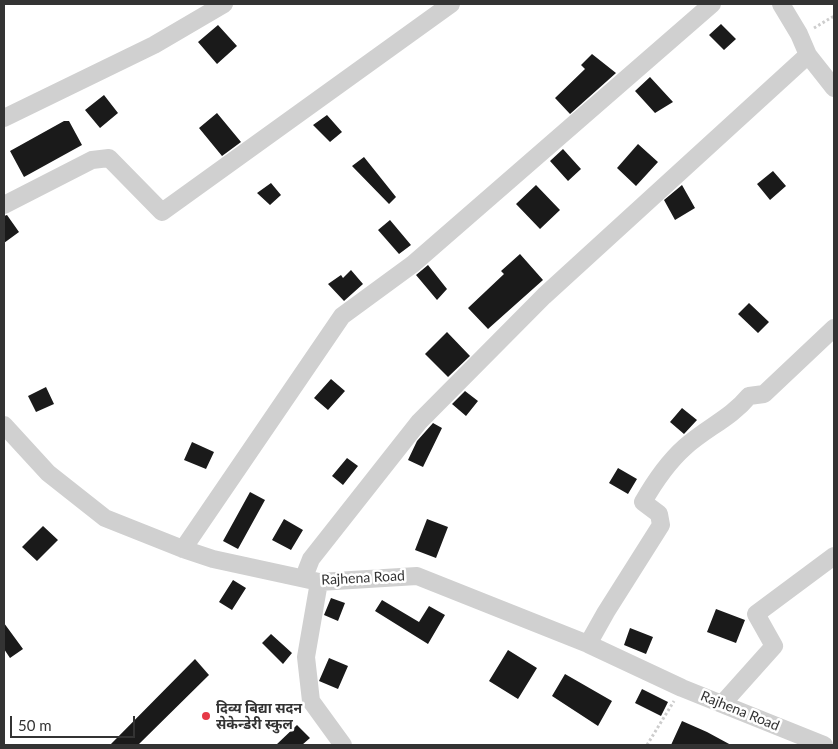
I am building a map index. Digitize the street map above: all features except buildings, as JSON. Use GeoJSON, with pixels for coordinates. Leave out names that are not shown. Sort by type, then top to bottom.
{"type":"FeatureCollection","features":[{"type":"Feature","properties":{"kind":"street"},"geometry":{"type":"LineString","coordinates":[[4,118],[154,45],[224,4]]}},
{"type":"Feature","properties":{"kind":"street"},"geometry":{"type":"LineString","coordinates":[[4,205],[92,160],[109,158],[162,212],[451,4]]}},
{"type":"Feature","properties":{"kind":"street"},"geometry":{"type":"LineString","coordinates":[[182,548],[342,316],[413,264],[712,4]]}},
{"type":"Feature","properties":{"kind":"street"},"geometry":{"type":"LineString","coordinates":[[781,4],[800,34],[808,55],[834,88]]}},
{"type":"Feature","properties":{"kind":"street"},"geometry":{"type":"LineString","coordinates":[[342,745],[310,701],[306,657],[312,579],[311,558],[419,422],[544,296],[808,55]]}},
{"type":"Feature","properties":{"kind":"street"},"geometry":{"type":"LineString","coordinates":[[588,644],[661,525],[659,514],[643,502],[660,471],[686,446],[739,407],[749,396],[764,394],[834,328]]}},
{"type":"Feature","properties":{"kind":"street","name":"Rajhena Road"},"geometry":{"type":"LineString","coordinates":[[4,425],[48,473],[105,518],[213,559],[312,579],[417,576],[588,644],[682,688],[824,745]]}},
{"type":"Feature","properties":{"kind":"street"},"geometry":{"type":"LineString","coordinates":[[723,703],[774,646],[756,614],[834,556]]}},
{"type":"Feature","properties":{"kind":"path"},"geometry":{"type":"LineString","coordinates":[[800,34],[829,21],[834,16]]}},
{"type":"Feature","properties":{"kind":"path"},"geometry":{"type":"LineString","coordinates":[[647,745],[682,688]]}},
{"type":"Feature","properties":{"kind":"place","name":"दिव्य बिद्या सदन सेकेन्डेरी स्कुल"},"geometry":{"type":"Point","coordinates":[206,716]}}]}
